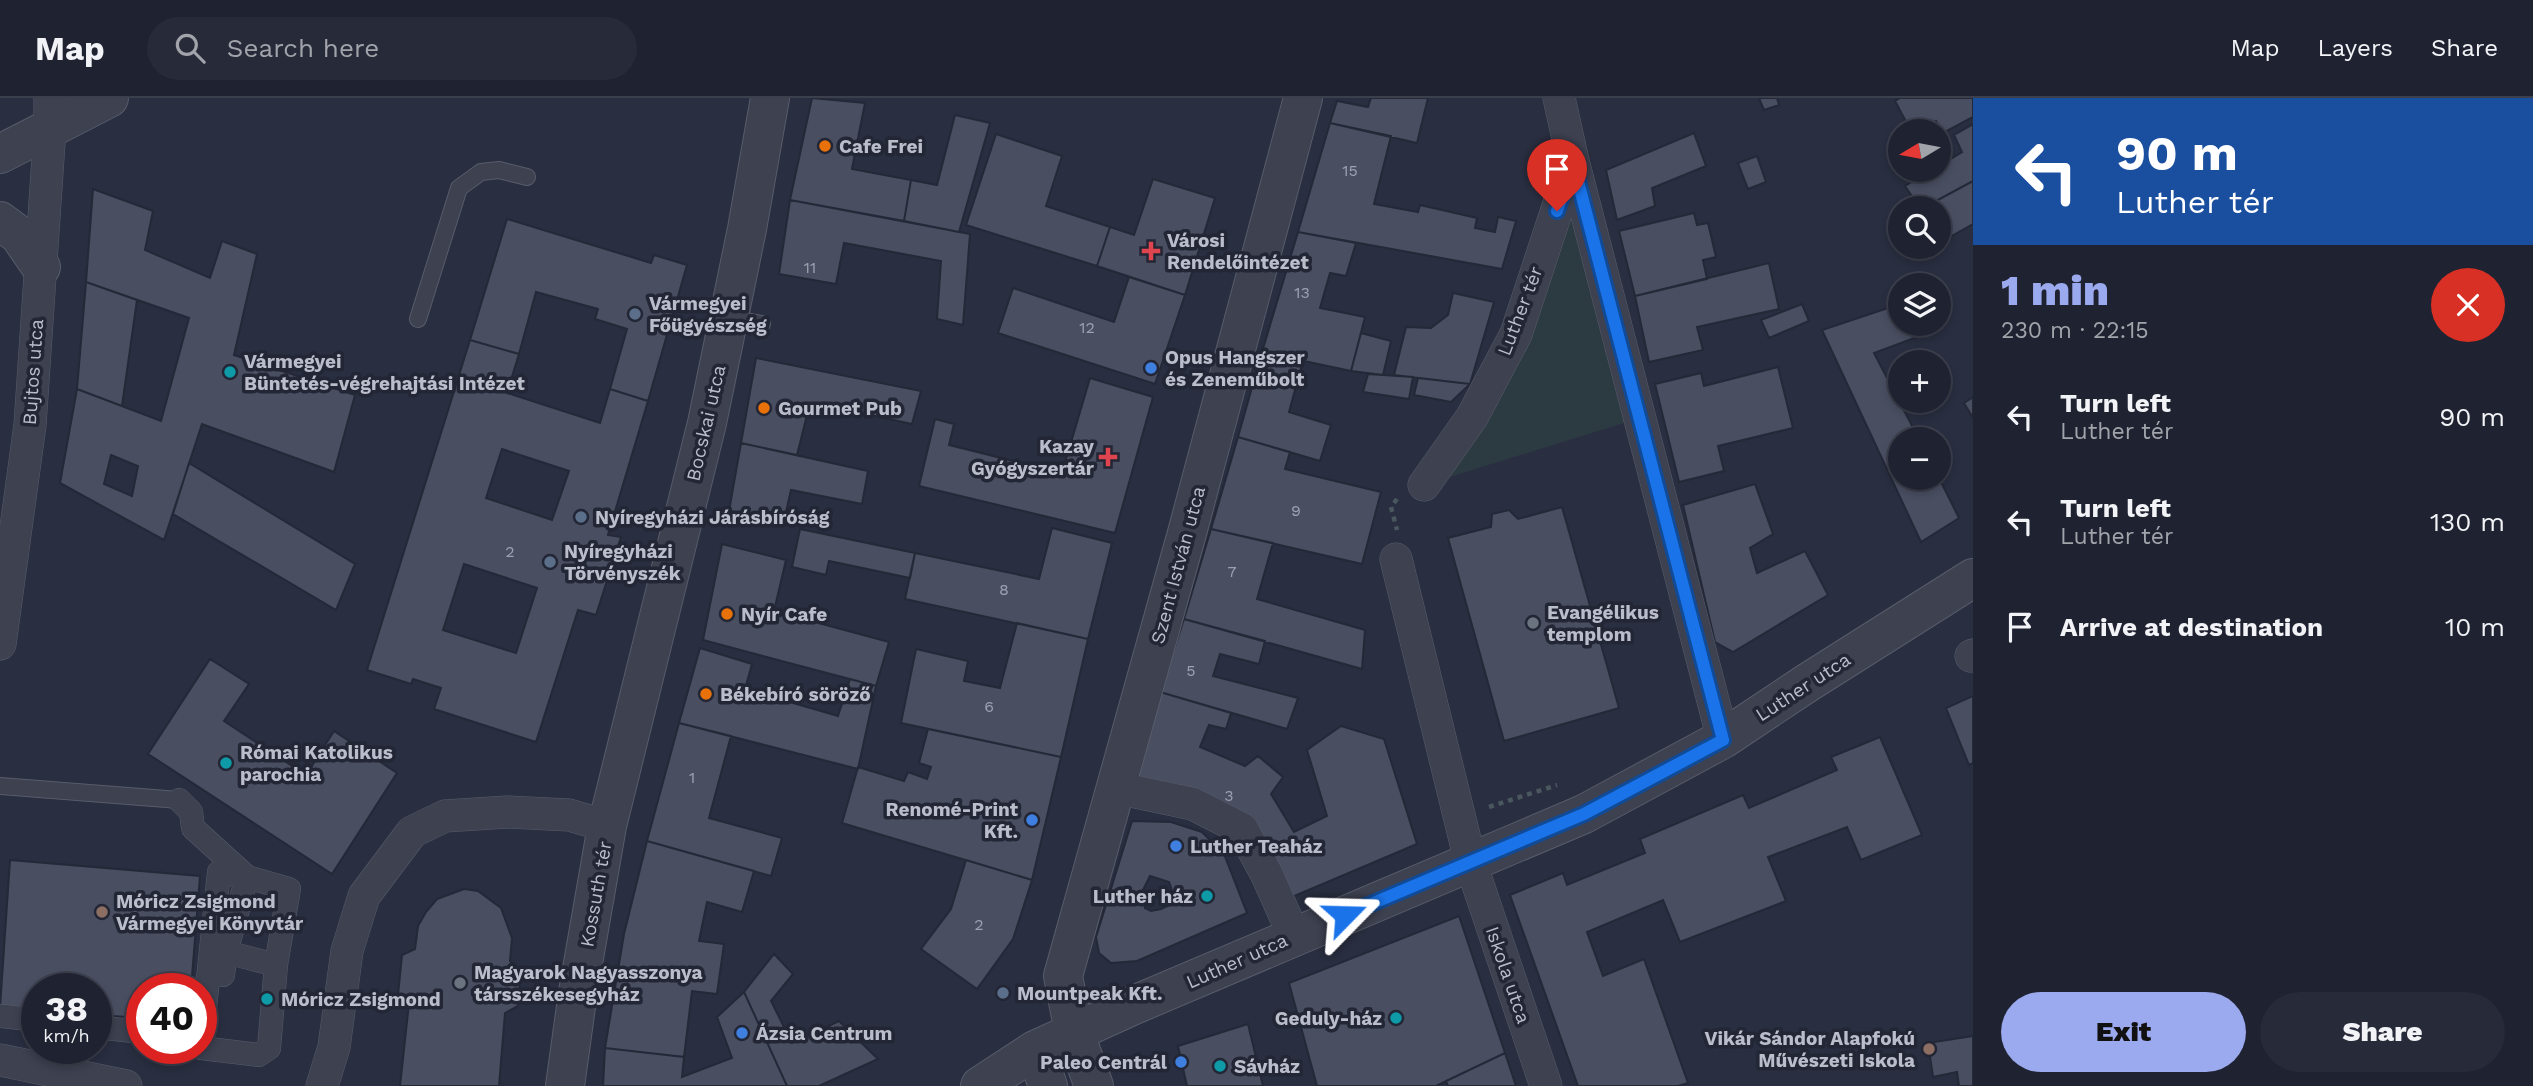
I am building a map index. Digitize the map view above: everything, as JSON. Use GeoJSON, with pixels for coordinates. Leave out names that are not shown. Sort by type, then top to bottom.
{"type":"FeatureCollection","features":[{"type":"Feature","properties":{"kind":"street"},"geometry":{"type":"LineString","coordinates":[[0,153],[50,113],[109,98]]}},
{"type":"Feature","properties":{"kind":"street","name":"Bocskai utca"},"geometry":{"type":"LineString","coordinates":[[607,826],[707,422],[745,321],[770,98]]}},
{"type":"Feature","properties":{"kind":"street","name":"Szent István utca"},"geometry":{"type":"LineString","coordinates":[[1094,1086],[1074,1032],[1063,976],[1117,788],[1303,98]]}},
{"type":"Feature","properties":{"kind":"street"},"geometry":{"type":"LineString","coordinates":[[1559,98],[1573,162],[1723,740]]}},
{"type":"Feature","properties":{"kind":"street","name":"Bujtos utca"},"geometry":{"type":"LineString","coordinates":[[0,644],[30,425],[50,113]]}},
{"type":"Feature","properties":{"kind":"street","name":"Luther tér"},"geometry":{"type":"LineString","coordinates":[[1411,491],[1472,417],[1516,334],[1573,162]]}},
{"type":"Feature","properties":{"kind":"street"},"geometry":{"type":"LineString","coordinates":[[0,221],[19,235],[41,267]]}},
{"type":"Feature","properties":{"kind":"street"},"geometry":{"type":"LineString","coordinates":[[1397,547],[1471,864]]}},
{"type":"Feature","properties":{"kind":"street","name":"Luther utca"},"geometry":{"type":"LineString","coordinates":[[980,1086],[1035,1050],[1074,1032],[1584,814],[1723,740],[1807,683],[1973,578]]}},
{"type":"Feature","properties":{"kind":"street"},"geometry":{"type":"LineString","coordinates":[[1117,788],[1193,804],[1242,829],[1267,875],[1294,936]]}},
{"type":"Feature","properties":{"kind":"street"},"geometry":{"type":"LineString","coordinates":[[179,800],[191,812],[193,828],[247,877]]}},
{"type":"Feature","properties":{"kind":"street"},"geometry":{"type":"LineString","coordinates":[[322,1086],[334,1047],[347,951],[364,896],[412,832],[445,816],[507,811],[569,815],[607,826]]}},
{"type":"Feature","properties":{"kind":"street","name":"Kossuth tér"},"geometry":{"type":"LineString","coordinates":[[565,1086],[578,992],[607,826]]}},
{"type":"Feature","properties":{"kind":"street","name":"Iskola utca"},"geometry":{"type":"LineString","coordinates":[[1471,864],[1546,1086]]}},
{"type":"Feature","properties":{"kind":"street"},"geometry":{"type":"LineString","coordinates":[[210,973],[219,872],[289,889],[276,965],[269,1048],[259,1055],[217,1046]]}},
{"type":"Feature","properties":{"kind":"street"},"geometry":{"type":"LineString","coordinates":[[217,989],[247,877]]}},
{"type":"Feature","properties":{"kind":"street"},"geometry":{"type":"LineString","coordinates":[[226,951],[276,965]]}},
{"type":"Feature","properties":{"kind":"street"},"geometry":{"type":"LineString","coordinates":[[0,1016],[21,1018]]}},
{"type":"Feature","properties":{"kind":"street"},"geometry":{"type":"LineString","coordinates":[[1035,1050],[1048,1086]]}},
{"type":"Feature","properties":{"kind":"street"},"geometry":{"type":"LineString","coordinates":[[0,1060],[126,1086]]}},
{"type":"Feature","properties":{"kind":"lane"},"geometry":{"type":"LineString","coordinates":[[418,319],[459,188],[481,172],[499,170],[527,177]]}},
{"type":"Feature","properties":{"kind":"lane"},"geometry":{"type":"LineString","coordinates":[[0,786],[179,800]]}},
{"type":"Feature","properties":{"kind":"path"},"geometry":{"type":"LineString","coordinates":[[1397,547],[1391,507],[1411,491]]}},
{"type":"Feature","properties":{"kind":"path"},"geometry":{"type":"LineString","coordinates":[[1476,811],[1569,782],[1584,814]]}},
{"type":"Feature","properties":{"kind":"shaded area"},"geometry":{"type":"Polygon","coordinates":[[[1573,161],[1640,418],[1424,485],[1472,417],[1573,161]]]}},
{"type":"Feature","properties":{"kind":"building"},"geometry":{"type":"Polygon","coordinates":[[[812,98],[865,103],[852,169],[911,180],[904,221],[790,200],[812,98]]]}},
{"type":"Feature","properties":{"kind":"building"},"geometry":{"type":"Polygon","coordinates":[[[1371,98],[1428,98],[1417,143],[1330,123],[1337,101],[1368,107],[1371,98]]]}},
{"type":"Feature","properties":{"kind":"building"},"geometry":{"type":"Polygon","coordinates":[[[1759,98],[1777,98],[1779,105],[1764,110],[1759,98]]]}},
{"type":"Feature","properties":{"kind":"building"},"geometry":{"type":"Polygon","coordinates":[[[1900,98],[1973,98],[1973,117],[1951,129],[1951,119],[1905,119],[1895,101],[1900,98]]]}},
{"type":"Feature","properties":{"kind":"building"},"geometry":{"type":"Polygon","coordinates":[[[955,115],[990,123],[959,232],[904,221],[911,180],[937,185],[955,115]]]}},
{"type":"Feature","properties":{"kind":"building"},"geometry":{"type":"Polygon","coordinates":[[[1330,123],[1391,136],[1374,204],[1418,212],[1420,205],[1477,218],[1475,228],[1495,232],[1498,217],[1516,221],[1502,269],[1298,232],[1330,123]]]}},
{"type":"Feature","properties":{"kind":"building"},"geometry":{"type":"Polygon","coordinates":[[[1973,124],[1973,181],[1945,196],[1909,196],[1905,186],[1912,182],[1951,182],[1951,159],[1962,152],[1954,135],[1973,124]]]}},
{"type":"Feature","properties":{"kind":"building"},"geometry":{"type":"Polygon","coordinates":[[[1694,133],[1706,166],[1652,188],[1655,206],[1617,220],[1606,170],[1694,133]]]}},
{"type":"Feature","properties":{"kind":"building"},"geometry":{"type":"Polygon","coordinates":[[[996,134],[1062,156],[1046,206],[1110,227],[1097,266],[966,225],[996,134]]]}},
{"type":"Feature","properties":{"kind":"building"},"geometry":{"type":"Polygon","coordinates":[[[1757,156],[1766,182],[1748,189],[1738,163],[1757,156]]]}},
{"type":"Feature","properties":{"kind":"building","name":"Városi Rendelőintézet"},"geometry":{"type":"Polygon","coordinates":[[[1153,179],[1215,198],[1185,295],[1097,266],[1110,227],[1134,235],[1153,179]]]}},
{"type":"Feature","properties":{"kind":"building"},"geometry":{"type":"Polygon","coordinates":[[[1973,181],[1973,224],[1951,236],[1951,196],[1945,196],[1973,181]]]}},
{"type":"Feature","properties":{"kind":"building","name":"Vármegyei Büntetés-végrehajtási Intézet"},"geometry":{"type":"Polygon","coordinates":[[[93,189],[153,211],[145,250],[210,278],[222,241],[257,254],[234,355],[355,395],[334,472],[202,424],[164,540],[60,483],[77,389],[161,421],[189,318],[86,282],[93,189]],[[111,455],[104,484],[132,496],[138,466],[111,455]]]}},
{"type":"Feature","properties":{"kind":"building"},"geometry":{"type":"Polygon","coordinates":[[[790,200],[970,234],[963,325],[937,319],[941,261],[844,243],[836,284],[779,274],[790,200]]]}},
{"type":"Feature","properties":{"kind":"building"},"geometry":{"type":"Polygon","coordinates":[[[1694,213],[1697,225],[1708,223],[1716,257],[1703,260],[1707,279],[1635,296],[1619,231],[1694,213]]]}},
{"type":"Feature","properties":{"kind":"building","name":"Vármegyei Főügyészség"},"geometry":{"type":"Polygon","coordinates":[[[507,219],[651,263],[654,255],[687,265],[648,401],[610,389],[627,329],[595,319],[598,309],[536,292],[519,354],[470,340],[507,219]]]}},
{"type":"Feature","properties":{"kind":"building"},"geometry":{"type":"Polygon","coordinates":[[[1298,232],[1356,243],[1346,276],[1330,273],[1320,308],[1365,317],[1351,371],[1262,352],[1298,232]]]}},
{"type":"Feature","properties":{"kind":"building"},"geometry":{"type":"Polygon","coordinates":[[[1769,263],[1779,309],[1697,327],[1703,350],[1649,362],[1635,296],[1769,263]]]}},
{"type":"Feature","properties":{"kind":"building"},"geometry":{"type":"Polygon","coordinates":[[[1129,277],[1185,295],[1155,384],[998,333],[1013,288],[1114,322],[1129,277]]]}},
{"type":"Feature","properties":{"kind":"building"},"geometry":{"type":"Polygon","coordinates":[[[86,282],[137,300],[122,406],[77,389],[86,282]]]}},
{"type":"Feature","properties":{"kind":"building"},"geometry":{"type":"Polygon","coordinates":[[[1453,293],[1494,302],[1470,384],[1394,375],[1406,327],[1431,328],[1448,315],[1453,293]]]}},
{"type":"Feature","properties":{"kind":"building"},"geometry":{"type":"Polygon","coordinates":[[[1802,304],[1809,321],[1769,338],[1761,320],[1802,304]]]}},
{"type":"Feature","properties":{"kind":"building"},"geometry":{"type":"Polygon","coordinates":[[[1888,308],[1888,336],[1920,336],[1874,353],[1888,380],[1888,413],[1905,413],[1913,427],[1888,427],[1888,471],[1822,330],[1888,308]]]}},
{"type":"Feature","properties":{"kind":"building"},"geometry":{"type":"Polygon","coordinates":[[[1361,333],[1391,341],[1383,375],[1351,371],[1361,333]]]}},
{"type":"Feature","properties":{"kind":"building"},"geometry":{"type":"Polygon","coordinates":[[[470,340],[519,354],[507,393],[600,423],[610,389],[648,401],[608,535],[621,537],[596,615],[578,610],[536,742],[434,709],[441,688],[413,679],[411,684],[367,670],[470,340]],[[502,449],[486,498],[552,520],[569,471],[502,449]],[[464,564],[443,630],[516,653],[537,588],[464,564]]]}},
{"type":"Feature","properties":{"kind":"building"},"geometry":{"type":"Polygon","coordinates":[[[1262,352],[1303,361],[1289,412],[1331,425],[1320,461],[1238,437],[1262,352]]]}},
{"type":"Feature","properties":{"kind":"building"},"geometry":{"type":"Polygon","coordinates":[[[756,358],[921,391],[912,424],[815,403],[813,411],[807,415],[797,455],[741,443],[756,358]]]}},
{"type":"Feature","properties":{"kind":"building"},"geometry":{"type":"Polygon","coordinates":[[[1778,367],[1793,428],[1718,446],[1724,471],[1679,482],[1655,384],[1701,373],[1704,386],[1778,367]]]}},
{"type":"Feature","properties":{"kind":"building"},"geometry":{"type":"Polygon","coordinates":[[[1368,374],[1413,377],[1409,399],[1363,392],[1368,374]]]}},
{"type":"Feature","properties":{"kind":"building"},"geometry":{"type":"Polygon","coordinates":[[[1090,378],[1153,397],[1115,533],[919,486],[935,419],[954,424],[949,445],[1062,473],[1090,378]]]}},
{"type":"Feature","properties":{"kind":"building"},"geometry":{"type":"Polygon","coordinates":[[[1418,378],[1470,384],[1451,402],[1414,395],[1418,378]]]}},
{"type":"Feature","properties":{"kind":"building"},"geometry":{"type":"Polygon","coordinates":[[[1973,397],[1973,418],[1964,403],[1973,397]]]}},
{"type":"Feature","properties":{"kind":"building"},"geometry":{"type":"Polygon","coordinates":[[[1238,437],[1290,452],[1285,469],[1381,492],[1362,564],[1211,529],[1238,437]]]}},
{"type":"Feature","properties":{"kind":"building"},"geometry":{"type":"Polygon","coordinates":[[[741,443],[868,471],[862,504],[791,490],[784,521],[729,511],[741,443]]]}},
{"type":"Feature","properties":{"kind":"building"},"geometry":{"type":"Polygon","coordinates":[[[189,463],[355,564],[336,610],[173,514],[189,463]]]}},
{"type":"Feature","properties":{"kind":"building"},"geometry":{"type":"Polygon","coordinates":[[[1755,484],[1773,534],[1750,548],[1757,573],[1805,551],[1828,595],[1733,652],[1715,642],[1683,505],[1755,484]]]}},
{"type":"Feature","properties":{"kind":"building"},"geometry":{"type":"Polygon","coordinates":[[[1897,490],[1945,490],[1959,518],[1921,542],[1897,490]]]}},
{"type":"Feature","properties":{"kind":"building","name":"Evangélikus templom"},"geometry":{"type":"Polygon","coordinates":[[[1562,507],[1619,708],[1504,741],[1448,538],[1491,527],[1492,514],[1509,510],[1518,519],[1562,507]]]}},
{"type":"Feature","properties":{"kind":"building"},"geometry":{"type":"Polygon","coordinates":[[[1052,528],[1112,543],[1088,639],[905,599],[915,553],[1039,579],[1052,528]]]}},
{"type":"Feature","properties":{"kind":"building"},"geometry":{"type":"Polygon","coordinates":[[[800,529],[915,553],[910,578],[829,561],[826,575],[792,567],[800,529]]]}},
{"type":"Feature","properties":{"kind":"building"},"geometry":{"type":"Polygon","coordinates":[[[1211,529],[1273,543],[1257,599],[1365,630],[1362,669],[1184,619],[1211,529]]]}},
{"type":"Feature","properties":{"kind":"building"},"geometry":{"type":"Polygon","coordinates":[[[722,544],[786,560],[774,611],[889,642],[876,686],[703,640],[722,544]]]}},
{"type":"Feature","properties":{"kind":"building"},"geometry":{"type":"Polygon","coordinates":[[[1184,619],[1265,641],[1259,664],[1220,654],[1213,676],[1298,698],[1287,729],[1160,692],[1184,619]]]}},
{"type":"Feature","properties":{"kind":"building"},"geometry":{"type":"Polygon","coordinates":[[[1017,623],[1088,639],[1061,757],[901,723],[916,649],[968,661],[964,681],[1000,688],[1017,623]]]}},
{"type":"Feature","properties":{"kind":"building"},"geometry":{"type":"Polygon","coordinates":[[[700,648],[752,664],[745,689],[838,716],[850,679],[876,686],[858,769],[679,723],[700,648]]]}},
{"type":"Feature","properties":{"kind":"building","name":"Római Katolikus parochia"},"geometry":{"type":"Polygon","coordinates":[[[210,659],[249,684],[224,721],[306,775],[334,731],[397,773],[332,874],[148,754],[210,659]]]}},
{"type":"Feature","properties":{"kind":"building"},"geometry":{"type":"Polygon","coordinates":[[[1160,692],[1231,713],[1226,729],[1209,725],[1200,747],[1245,766],[1258,756],[1283,777],[1271,794],[1294,832],[1327,816],[1307,750],[1341,726],[1384,739],[1417,844],[1285,900],[1194,797],[1130,783],[1160,692]]]}},
{"type":"Feature","properties":{"kind":"building"},"geometry":{"type":"Polygon","coordinates":[[[1973,696],[1973,763],[1969,765],[1946,708],[1973,696]]]}},
{"type":"Feature","properties":{"kind":"building"},"geometry":{"type":"Polygon","coordinates":[[[679,723],[731,736],[709,818],[782,838],[771,876],[647,841],[679,723]]]}},
{"type":"Feature","properties":{"kind":"building"},"geometry":{"type":"Polygon","coordinates":[[[928,729],[1061,757],[1032,880],[842,823],[858,767],[904,781],[908,772],[927,779],[931,767],[919,763],[928,729]]]}},
{"type":"Feature","properties":{"kind":"building"},"geometry":{"type":"Polygon","coordinates":[[[1880,737],[1922,835],[1861,860],[1847,827],[1768,857],[1786,901],[1680,942],[1663,900],[1587,932],[1603,976],[1644,959],[1688,1083],[1678,1086],[1578,1086],[1510,895],[1563,873],[1567,885],[1645,853],[1640,839],[1743,795],[1749,808],[1837,770],[1831,757],[1880,737]]]}},
{"type":"Feature","properties":{"kind":"building","name":"Luther ház"},"geometry":{"type":"Polygon","coordinates":[[[1132,821],[1171,822],[1202,832],[1224,854],[1247,913],[1137,961],[1111,963],[1099,953],[1096,937],[1132,821]],[[1150,876],[1143,890],[1145,908],[1151,911],[1176,902],[1169,882],[1150,876]]]}},
{"type":"Feature","properties":{"kind":"building"},"geometry":{"type":"Polygon","coordinates":[[[647,841],[754,871],[742,912],[707,902],[699,941],[724,944],[717,994],[692,991],[684,1057],[605,1048],[624,934],[647,841]]]}},
{"type":"Feature","properties":{"kind":"building","name":"Móricz Zsigmond Vármegyei Könyvtár"},"geometry":{"type":"Polygon","coordinates":[[[10,860],[200,876],[192,973],[126,973],[126,1017],[112,1016],[112,973],[21,973],[21,1009],[0,1007],[10,860]]]}},
{"type":"Feature","properties":{"kind":"building"},"geometry":{"type":"Polygon","coordinates":[[[966,860],[1032,880],[1013,939],[977,989],[921,949],[951,909],[966,860]]]}},
{"type":"Feature","properties":{"kind":"building","name":"Magyarok Nagyasszonya társszékesegyház"},"geometry":{"type":"Polygon","coordinates":[[[464,889],[478,891],[501,908],[512,938],[510,961],[521,970],[518,1006],[505,1013],[499,1086],[400,1086],[409,1003],[398,995],[402,955],[415,949],[418,926],[437,899],[464,889]]]}},
{"type":"Feature","properties":{"kind":"building","name":"Geduly-ház"},"geometry":{"type":"Polygon","coordinates":[[[1459,916],[1505,1053],[1436,1086],[1317,1086],[1289,983],[1459,916]]]}},
{"type":"Feature","properties":{"kind":"building"},"geometry":{"type":"Polygon","coordinates":[[[774,954],[793,974],[771,1001],[792,1043],[839,1021],[878,1059],[819,1086],[787,1086],[744,992],[774,954]]]}},
{"type":"Feature","properties":{"kind":"building","name":"Ázsia Centrum"},"geometry":{"type":"Polygon","coordinates":[[[744,992],[787,1086],[603,1086],[605,1048],[684,1057],[682,1077],[732,1058],[717,1017],[744,992]]]}},
{"type":"Feature","properties":{"kind":"building","name":"Sávház"},"geometry":{"type":"Polygon","coordinates":[[[1248,1024],[1263,1086],[1187,1086],[1178,1046],[1248,1024]]]}},
{"type":"Feature","properties":{"kind":"building"},"geometry":{"type":"Polygon","coordinates":[[[1973,1036],[1973,1086],[1959,1086],[1957,1072],[1933,1077],[1928,1043],[1973,1036]]]}},
{"type":"Feature","properties":{"kind":"building"},"geometry":{"type":"Polygon","coordinates":[[[1505,1053],[1516,1086],[1448,1086],[1446,1081],[1505,1053]]]}},
{"type":"Feature","properties":{"kind":"place","name":"Cafe Frei"},"geometry":{"type":"Point","coordinates":[825,146]}},
{"type":"Feature","properties":{"kind":"place","name":"Városi Rendelőintézet"},"geometry":{"type":"Point","coordinates":[1151,251]}},
{"type":"Feature","properties":{"kind":"place","name":"Vármegyei Főügyészség"},"geometry":{"type":"Point","coordinates":[635,314]}},
{"type":"Feature","properties":{"kind":"place","name":"Opus Hangszer és Zeneműbolt"},"geometry":{"type":"Point","coordinates":[1151,368]}},
{"type":"Feature","properties":{"kind":"place","name":"Vármegyei Büntetés-végrehajtási Intézet"},"geometry":{"type":"Point","coordinates":[230,372]}},
{"type":"Feature","properties":{"kind":"place","name":"Gourmet Pub"},"geometry":{"type":"Point","coordinates":[764,408]}},
{"type":"Feature","properties":{"kind":"place","name":"Kazay Gyógyszertár"},"geometry":{"type":"Point","coordinates":[1108,457]}},
{"type":"Feature","properties":{"kind":"place","name":"Nyíregyházi Járásbíróság"},"geometry":{"type":"Point","coordinates":[581,517]}},
{"type":"Feature","properties":{"kind":"place","name":"Nyíregyházi Törvényszék"},"geometry":{"type":"Point","coordinates":[550,562]}},
{"type":"Feature","properties":{"kind":"place","name":"Nyír Cafe"},"geometry":{"type":"Point","coordinates":[727,614]}},
{"type":"Feature","properties":{"kind":"place","name":"Evangélikus templom"},"geometry":{"type":"Point","coordinates":[1533,623]}},
{"type":"Feature","properties":{"kind":"place","name":"Békebíró söröző"},"geometry":{"type":"Point","coordinates":[706,694]}},
{"type":"Feature","properties":{"kind":"place","name":"Római Katolikus parochia"},"geometry":{"type":"Point","coordinates":[226,763]}},
{"type":"Feature","properties":{"kind":"place","name":"Renomé-Print Kft."},"geometry":{"type":"Point","coordinates":[1032,820]}},
{"type":"Feature","properties":{"kind":"place","name":"Luther Teaház"},"geometry":{"type":"Point","coordinates":[1176,846]}},
{"type":"Feature","properties":{"kind":"place","name":"Luther ház"},"geometry":{"type":"Point","coordinates":[1207,896]}},
{"type":"Feature","properties":{"kind":"place","name":"Móricz Zsigmond Vármegyei Könyvtár"},"geometry":{"type":"Point","coordinates":[102,912]}},
{"type":"Feature","properties":{"kind":"place","name":"Magyarok Nagyasszonya társszékesegyház"},"geometry":{"type":"Point","coordinates":[460,983]}},
{"type":"Feature","properties":{"kind":"place","name":"Mountpeak Kft."},"geometry":{"type":"Point","coordinates":[1003,993]}},
{"type":"Feature","properties":{"kind":"place","name":"Móricz Zsigmond"},"geometry":{"type":"Point","coordinates":[267,999]}},
{"type":"Feature","properties":{"kind":"place","name":"Geduly-ház"},"geometry":{"type":"Point","coordinates":[1396,1018]}},
{"type":"Feature","properties":{"kind":"place","name":"Ázsia Centrum"},"geometry":{"type":"Point","coordinates":[742,1033]}},
{"type":"Feature","properties":{"kind":"place","name":"Vikár Sándor Alapfokú Művészeti Iskola"},"geometry":{"type":"Point","coordinates":[1929,1049]}},
{"type":"Feature","properties":{"kind":"place","name":"Paleo Centrál"},"geometry":{"type":"Point","coordinates":[1181,1062]}},
{"type":"Feature","properties":{"kind":"place","name":"Sávház"},"geometry":{"type":"Point","coordinates":[1220,1066]}},
{"type":"Feature","properties":{"kind":"route"},"geometry":{"type":"LineString","coordinates":[[1345,915],[1584,814],[1723,740],[1573,162],[1557,211]]}}]}
